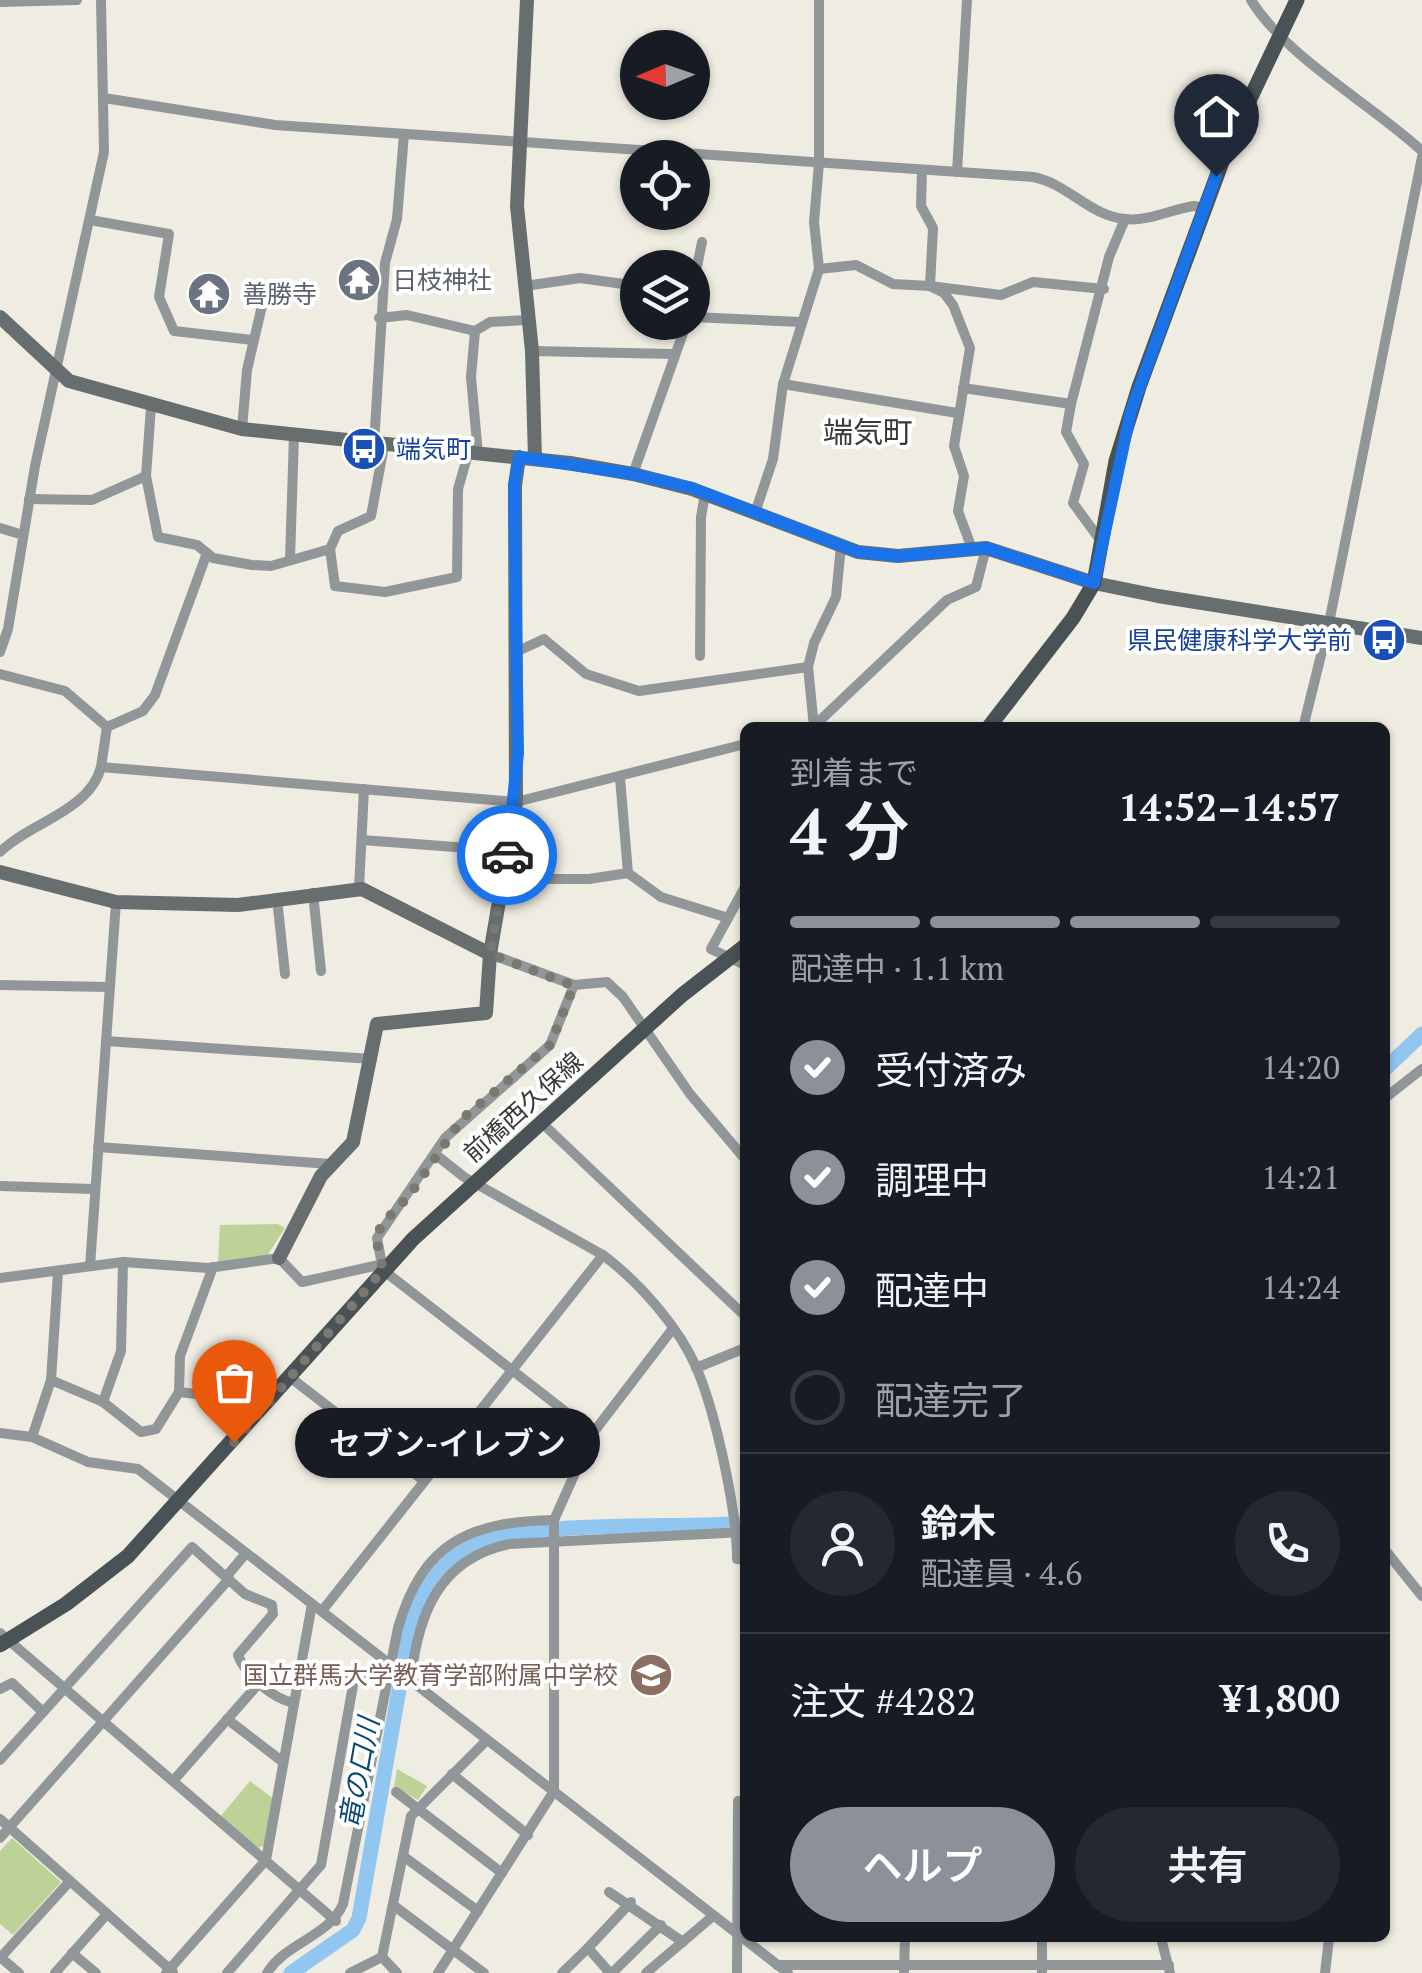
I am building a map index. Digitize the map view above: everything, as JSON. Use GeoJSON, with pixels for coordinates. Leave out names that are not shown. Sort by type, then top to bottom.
{"type":"FeatureCollection","features":[{"type":"Feature","properties":{"kind":"main road"},"geometry":{"type":"LineString","coordinates":[[993,722],[1073,618],[1094,583],[1131,411],[1229,143],[1297,0]]}},
{"type":"Feature","properties":{"kind":"main road","name":"前橋西久保線"},"geometry":{"type":"LineString","coordinates":[[3,1639],[96,1583],[181,1502],[292,1378],[381,1267],[644,1030],[740,950]]}},
{"type":"Feature","properties":{"kind":"street"},"geometry":{"type":"LineString","coordinates":[[0,2],[77,0]]}},
{"type":"Feature","properties":{"kind":"street"},"geometry":{"type":"LineString","coordinates":[[0,652],[104,152],[101,0]]}},
{"type":"Feature","properties":{"kind":"street"},"geometry":{"type":"LineString","coordinates":[[279,1258],[330,1164],[353,1142],[378,1024],[486,1014],[490,954],[516,802],[514,486],[527,458],[532,351],[518,206],[526,0]]}},
{"type":"Feature","properties":{"kind":"street"},"geometry":{"type":"LineString","coordinates":[[755,513],[773,459],[783,384],[800,322],[815,292],[819,269],[814,222],[819,163],[819,0]]}},
{"type":"Feature","properties":{"kind":"street"},"geometry":{"type":"LineString","coordinates":[[957,172],[967,0]]}},
{"type":"Feature","properties":{"kind":"street"},"geometry":{"type":"LineString","coordinates":[[1251,0],[1281,38],[1378,110],[1422,154],[1329,623],[1304,722]]}},
{"type":"Feature","properties":{"kind":"street"},"geometry":{"type":"LineString","coordinates":[[104,98],[275,125],[1047,180],[1099,211],[1125,219],[1194,206],[1204,208]]}},
{"type":"Feature","properties":{"kind":"street"},"geometry":{"type":"LineString","coordinates":[[404,134],[397,218],[384,264],[379,318],[379,446],[371,516],[338,531],[330,549],[335,586],[386,592],[456,577],[458,489],[473,454],[474,331]]}},
{"type":"Feature","properties":{"kind":"street"},"geometry":{"type":"LineString","coordinates":[[922,170],[921,206],[933,228],[930,286]]}},
{"type":"Feature","properties":{"kind":"street"},"geometry":{"type":"LineString","coordinates":[[1101,542],[1074,503],[1084,464],[1066,432],[1109,257],[1125,219]]}},
{"type":"Feature","properties":{"kind":"street"},"geometry":{"type":"LineString","coordinates":[[90,220],[169,234],[159,296],[174,331],[253,340]]}},
{"type":"Feature","properties":{"kind":"street"},"geometry":{"type":"LineString","coordinates":[[700,250],[702,242]]}},
{"type":"Feature","properties":{"kind":"street"},"geometry":{"type":"LineString","coordinates":[[819,269],[856,265],[892,284],[1001,295],[1033,282],[1104,288]]}},
{"type":"Feature","properties":{"kind":"street"},"geometry":{"type":"LineString","coordinates":[[525,286],[580,278],[620,284]]}},
{"type":"Feature","properties":{"kind":"street"},"geometry":{"type":"LineString","coordinates":[[818,722],[947,600],[976,587],[978,547],[958,511],[964,476],[954,446],[970,348],[953,305],[944,293],[930,286]]}},
{"type":"Feature","properties":{"kind":"street"},"geometry":{"type":"LineString","coordinates":[[242,428],[253,340],[265,293]]}},
{"type":"Feature","properties":{"kind":"street"},"geometry":{"type":"LineString","coordinates":[[379,318],[408,315],[474,331],[490,322],[528,320]]}},
{"type":"Feature","properties":{"kind":"street"},"geometry":{"type":"LineString","coordinates":[[0,316],[59,374],[85,389],[242,428],[379,446],[527,458],[633,474],[705,494],[841,546],[898,556],[978,547],[1094,583],[1422,638]]}},
{"type":"Feature","properties":{"kind":"street"},"geometry":{"type":"LineString","coordinates":[[710,318],[800,322]]}},
{"type":"Feature","properties":{"kind":"street"},"geometry":{"type":"LineString","coordinates":[[633,474],[680,340]]}},
{"type":"Feature","properties":{"kind":"street"},"geometry":{"type":"LineString","coordinates":[[532,351],[674,354]]}},
{"type":"Feature","properties":{"kind":"street"},"geometry":{"type":"LineString","coordinates":[[783,384],[957,413]]}},
{"type":"Feature","properties":{"kind":"street"},"geometry":{"type":"LineString","coordinates":[[963,388],[1071,404]]}},
{"type":"Feature","properties":{"kind":"street"},"geometry":{"type":"LineString","coordinates":[[151,406],[146,476],[158,537],[197,545],[207,553],[252,565],[330,549]]}},
{"type":"Feature","properties":{"kind":"street"},"geometry":{"type":"LineString","coordinates":[[290,560],[294,435]]}},
{"type":"Feature","properties":{"kind":"street"},"geometry":{"type":"LineString","coordinates":[[29,499],[92,500],[146,476]]}},
{"type":"Feature","properties":{"kind":"street"},"geometry":{"type":"LineString","coordinates":[[700,656],[700,516],[705,494]]}},
{"type":"Feature","properties":{"kind":"street"},"geometry":{"type":"LineString","coordinates":[[0,528],[22,535]]}},
{"type":"Feature","properties":{"kind":"street"},"geometry":{"type":"LineString","coordinates":[[813,722],[808,667],[814,643],[836,597],[841,546]]}},
{"type":"Feature","properties":{"kind":"street"},"geometry":{"type":"LineString","coordinates":[[107,726],[143,711],[155,695],[207,553]]}},
{"type":"Feature","properties":{"kind":"street"},"geometry":{"type":"LineString","coordinates":[[518,652],[544,639],[586,674],[639,691],[808,667]]}},
{"type":"Feature","properties":{"kind":"street"},"geometry":{"type":"LineString","coordinates":[[0,674],[65,691],[107,726]]}},
{"type":"Feature","properties":{"kind":"street"},"geometry":{"type":"LineString","coordinates":[[0,852],[46,824],[97,782],[107,726]]}},
{"type":"Feature","properties":{"kind":"street"},"geometry":{"type":"LineString","coordinates":[[100,766],[516,802],[740,745]]}},
{"type":"Feature","properties":{"kind":"street"},"geometry":{"type":"LineString","coordinates":[[620,778],[628,873]]}},
{"type":"Feature","properties":{"kind":"street"},"geometry":{"type":"LineString","coordinates":[[359,888],[364,789]]}},
{"type":"Feature","properties":{"kind":"street"},"geometry":{"type":"LineString","coordinates":[[362,840],[508,851]]}},
{"type":"Feature","properties":{"kind":"street"},"geometry":{"type":"LineString","coordinates":[[0,872],[116,902],[238,904],[359,888],[490,954],[574,986],[607,982],[623,996],[644,1030],[740,1154]]}},
{"type":"Feature","properties":{"kind":"street"},"geometry":{"type":"LineString","coordinates":[[504,879],[589,879],[628,873],[661,897],[726,917]]}},
{"type":"Feature","properties":{"kind":"street"},"geometry":{"type":"LineString","coordinates":[[313,893],[321,971]]}},
{"type":"Feature","properties":{"kind":"street"},"geometry":{"type":"LineString","coordinates":[[740,896],[711,949],[740,963]]}},
{"type":"Feature","properties":{"kind":"street"},"geometry":{"type":"LineString","coordinates":[[276,898],[286,974]]}},
{"type":"Feature","properties":{"kind":"street"},"geometry":{"type":"LineString","coordinates":[[90,1266],[116,902]]}},
{"type":"Feature","properties":{"kind":"street"},"geometry":{"type":"LineString","coordinates":[[0,986],[109,987]]}},
{"type":"Feature","properties":{"kind":"street"},"geometry":{"type":"LineString","coordinates":[[574,986],[550,1045],[467,1115],[435,1154],[409,1196],[382,1224],[376,1238],[381,1267],[593,1433]]}},
{"type":"Feature","properties":{"kind":"street"},"geometry":{"type":"LineString","coordinates":[[106,1041],[372,1058]]}},
{"type":"Feature","properties":{"kind":"street"},"geometry":{"type":"LineString","coordinates":[[1390,1094],[1422,1069]]}},
{"type":"Feature","properties":{"kind":"street"},"geometry":{"type":"LineString","coordinates":[[542,1123],[740,1311]]}},
{"type":"Feature","properties":{"kind":"street"},"geometry":{"type":"LineString","coordinates":[[98,1146],[330,1164]]}},
{"type":"Feature","properties":{"kind":"street"},"geometry":{"type":"LineString","coordinates":[[435,1154],[476,1184],[603,1255],[622,1270],[671,1330],[696,1368],[735,1514],[740,1560]]}},
{"type":"Feature","properties":{"kind":"street"},"geometry":{"type":"LineString","coordinates":[[0,1186],[94,1189]]}},
{"type":"Feature","properties":{"kind":"street"},"geometry":{"type":"LineString","coordinates":[[322,1611],[603,1255]]}},
{"type":"Feature","properties":{"kind":"street"},"geometry":{"type":"LineString","coordinates":[[279,1258],[302,1282],[381,1267]]}},
{"type":"Feature","properties":{"kind":"street"},"geometry":{"type":"LineString","coordinates":[[0,1278],[123,1262],[213,1268],[279,1258]]}},
{"type":"Feature","properties":{"kind":"street"},"geometry":{"type":"LineString","coordinates":[[103,1402],[121,1351],[123,1262]]}},
{"type":"Feature","properties":{"kind":"street"},"geometry":{"type":"LineString","coordinates":[[50,1380],[103,1402],[141,1432],[150,1432],[179,1392],[180,1356],[213,1268]]}},
{"type":"Feature","properties":{"kind":"street"},"geometry":{"type":"LineString","coordinates":[[32,1437],[50,1380],[58,1272]]}},
{"type":"Feature","properties":{"kind":"street"},"geometry":{"type":"LineString","coordinates":[[438,1973],[554,1791],[553,1521],[593,1433],[671,1330]]}},
{"type":"Feature","properties":{"kind":"street"},"geometry":{"type":"LineString","coordinates":[[696,1368],[740,1350]]}},
{"type":"Feature","properties":{"kind":"street"},"geometry":{"type":"LineString","coordinates":[[292,1378],[424,1480]]}},
{"type":"Feature","properties":{"kind":"street"},"geometry":{"type":"LineString","coordinates":[[179,1392],[231,1398],[260,1412]]}},
{"type":"Feature","properties":{"kind":"street"},"geometry":{"type":"LineString","coordinates":[[0,1433],[32,1437],[88,1462],[138,1470],[740,1934]]}},
{"type":"Feature","properties":{"kind":"street"},"geometry":{"type":"LineString","coordinates":[[267,1973],[289,1949],[336,1921],[404,1607],[430,1560],[455,1540],[484,1526],[553,1521]]}},
{"type":"Feature","properties":{"kind":"street"},"geometry":{"type":"LineString","coordinates":[[409,1678],[423,1614],[436,1588],[455,1568],[495,1547],[739,1532]]}},
{"type":"Feature","properties":{"kind":"street"},"geometry":{"type":"LineString","coordinates":[[0,1760],[192,1547],[245,1594],[272,1606],[273,1614],[238,1655],[242,1666],[260,1682],[283,1701],[294,1703]]}},
{"type":"Feature","properties":{"kind":"street"},"geometry":{"type":"LineString","coordinates":[[0,1838],[5,1823],[106,1722],[246,1553]]}},
{"type":"Feature","properties":{"kind":"street"},"geometry":{"type":"LineString","coordinates":[[1390,1556],[1422,1596]]}},
{"type":"Feature","properties":{"kind":"street"},"geometry":{"type":"LineString","coordinates":[[5,1823],[170,1972],[266,1860],[312,1604]]}},
{"type":"Feature","properties":{"kind":"street"},"geometry":{"type":"LineString","coordinates":[[3,1639],[106,1722],[336,1921]]}},
{"type":"Feature","properties":{"kind":"street"},"geometry":{"type":"LineString","coordinates":[[301,1665],[386,1684]]}},
{"type":"Feature","properties":{"kind":"street"},"geometry":{"type":"LineString","coordinates":[[227,1973],[300,1890],[324,1856],[355,1674]]}},
{"type":"Feature","properties":{"kind":"street"},"geometry":{"type":"LineString","coordinates":[[174,1781],[260,1682]]}},
{"type":"Feature","properties":{"kind":"street"},"geometry":{"type":"LineString","coordinates":[[0,1690],[12,1683],[44,1712]]}},
{"type":"Feature","properties":{"kind":"street"},"geometry":{"type":"LineString","coordinates":[[227,1720],[284,1762]]}},
{"type":"Feature","properties":{"kind":"street"},"geometry":{"type":"LineString","coordinates":[[350,1973],[382,1956],[402,1856],[418,1806],[487,1740]]}},
{"type":"Feature","properties":{"kind":"street"},"geometry":{"type":"LineString","coordinates":[[452,1774],[528,1834]]}},
{"type":"Feature","properties":{"kind":"street"},"geometry":{"type":"LineString","coordinates":[[396,1792],[502,1873]]}},
{"type":"Feature","properties":{"kind":"street"},"geometry":{"type":"LineString","coordinates":[[722,1973],[737,1970],[740,1801]]}},
{"type":"Feature","properties":{"kind":"street"},"geometry":{"type":"LineString","coordinates":[[402,1856],[478,1911]]}},
{"type":"Feature","properties":{"kind":"street"},"geometry":{"type":"LineString","coordinates":[[18,1973],[0,1957],[70,1880]]}},
{"type":"Feature","properties":{"kind":"street"},"geometry":{"type":"LineString","coordinates":[[610,1892],[631,1902],[683,1942]]}},
{"type":"Feature","properties":{"kind":"street"},"geometry":{"type":"LineString","coordinates":[[562,1973],[631,1902]]}},
{"type":"Feature","properties":{"kind":"street"},"geometry":{"type":"LineString","coordinates":[[393,1905],[484,1973]]}},
{"type":"Feature","properties":{"kind":"street"},"geometry":{"type":"LineString","coordinates":[[55,1973],[107,1914]]}},
{"type":"Feature","properties":{"kind":"street"},"geometry":{"type":"LineString","coordinates":[[646,1973],[714,1916]]}},
{"type":"Feature","properties":{"kind":"street"},"geometry":{"type":"LineString","coordinates":[[588,1948],[611,1973],[661,1925]]}},
{"type":"Feature","properties":{"kind":"street"},"geometry":{"type":"LineString","coordinates":[[749,1942],[788,1973]]}},
{"type":"Feature","properties":{"kind":"street"},"geometry":{"type":"LineString","coordinates":[[904,1942],[904,1968]]}},
{"type":"Feature","properties":{"kind":"street"},"geometry":{"type":"LineString","coordinates":[[1042,1942],[1042,1968]]}},
{"type":"Feature","properties":{"kind":"street"},"geometry":{"type":"LineString","coordinates":[[777,1965],[1169,1969],[1162,1942]]}},
{"type":"Feature","properties":{"kind":"street"},"geometry":{"type":"LineString","coordinates":[[1325,1973],[1328,1942]]}},
{"type":"Feature","properties":{"kind":"street"},"geometry":{"type":"LineString","coordinates":[[72,1953],[96,1973]]}},
{"type":"Feature","properties":{"kind":"street"},"geometry":{"type":"LineString","coordinates":[[382,1956],[397,1973]]}},
{"type":"Feature","properties":{"kind":"green space"},"geometry":{"type":"Polygon","coordinates":[[[278,1224],[285,1228],[267,1256],[218,1262],[220,1225],[278,1224]]]}},
{"type":"Feature","properties":{"kind":"green space"},"geometry":{"type":"Polygon","coordinates":[[[397,1769],[427,1786],[418,1800],[394,1787],[397,1769]]]}},
{"type":"Feature","properties":{"kind":"green space"},"geometry":{"type":"Polygon","coordinates":[[[250,1781],[274,1799],[265,1845],[258,1848],[220,1817],[250,1781]]]}},
{"type":"Feature","properties":{"kind":"green space"},"geometry":{"type":"Polygon","coordinates":[[[12,1838],[61,1882],[13,1935],[0,1924],[0,1851],[12,1838]]]}},
{"type":"Feature","properties":{"kind":"waterway","name":"竜の口川"},"geometry":{"type":"LineString","coordinates":[[1390,1064],[1422,1034]]}},
{"type":"Feature","properties":{"kind":"waterway","name":"竜の口川"},"geometry":{"type":"LineString","coordinates":[[291,1973],[353,1930],[359,1918],[411,1621],[443,1567],[485,1541],[518,1534],[597,1527],[740,1523]]}},
{"type":"Feature","properties":{"kind":"way so far"},"geometry":{"type":"LineString","coordinates":[[234,1442],[383,1270],[376,1238],[382,1224],[409,1196],[445,1138],[475,1107],[550,1045],[574,986],[490,954],[507,855]]}},
{"type":"Feature","properties":{"kind":"place","name":"日枝神社"},"geometry":{"type":"Point","coordinates":[359,280]}},
{"type":"Feature","properties":{"kind":"place","name":"善勝寺"},"geometry":{"type":"Point","coordinates":[209,294]}},
{"type":"Feature","properties":{"kind":"place","name":"端気町"},"geometry":{"type":"Point","coordinates":[364,449]}},
{"type":"Feature","properties":{"kind":"place","name":"県民健康科学大学前"},"geometry":{"type":"Point","coordinates":[1384,640]}},
{"type":"Feature","properties":{"kind":"place","name":"セブン-イレブン"},"geometry":{"type":"Point","coordinates":[234,1442]}},
{"type":"Feature","properties":{"kind":"place","name":"国立群馬大学教育学部附属中学校"},"geometry":{"type":"Point","coordinates":[651,1675]}},
{"type":"Feature","properties":{"kind":"district","name":"端気町"},"geometry":{"type":"Point","coordinates":[868,433]}},
{"type":"Feature","properties":{"kind":"route"},"geometry":{"type":"LineString","coordinates":[[507,855],[516,802],[518,753],[514,486],[519,457],[633,474],[692,488],[858,552],[898,556],[971,546],[1094,583],[1116,461],[1216,176]]}}]}
